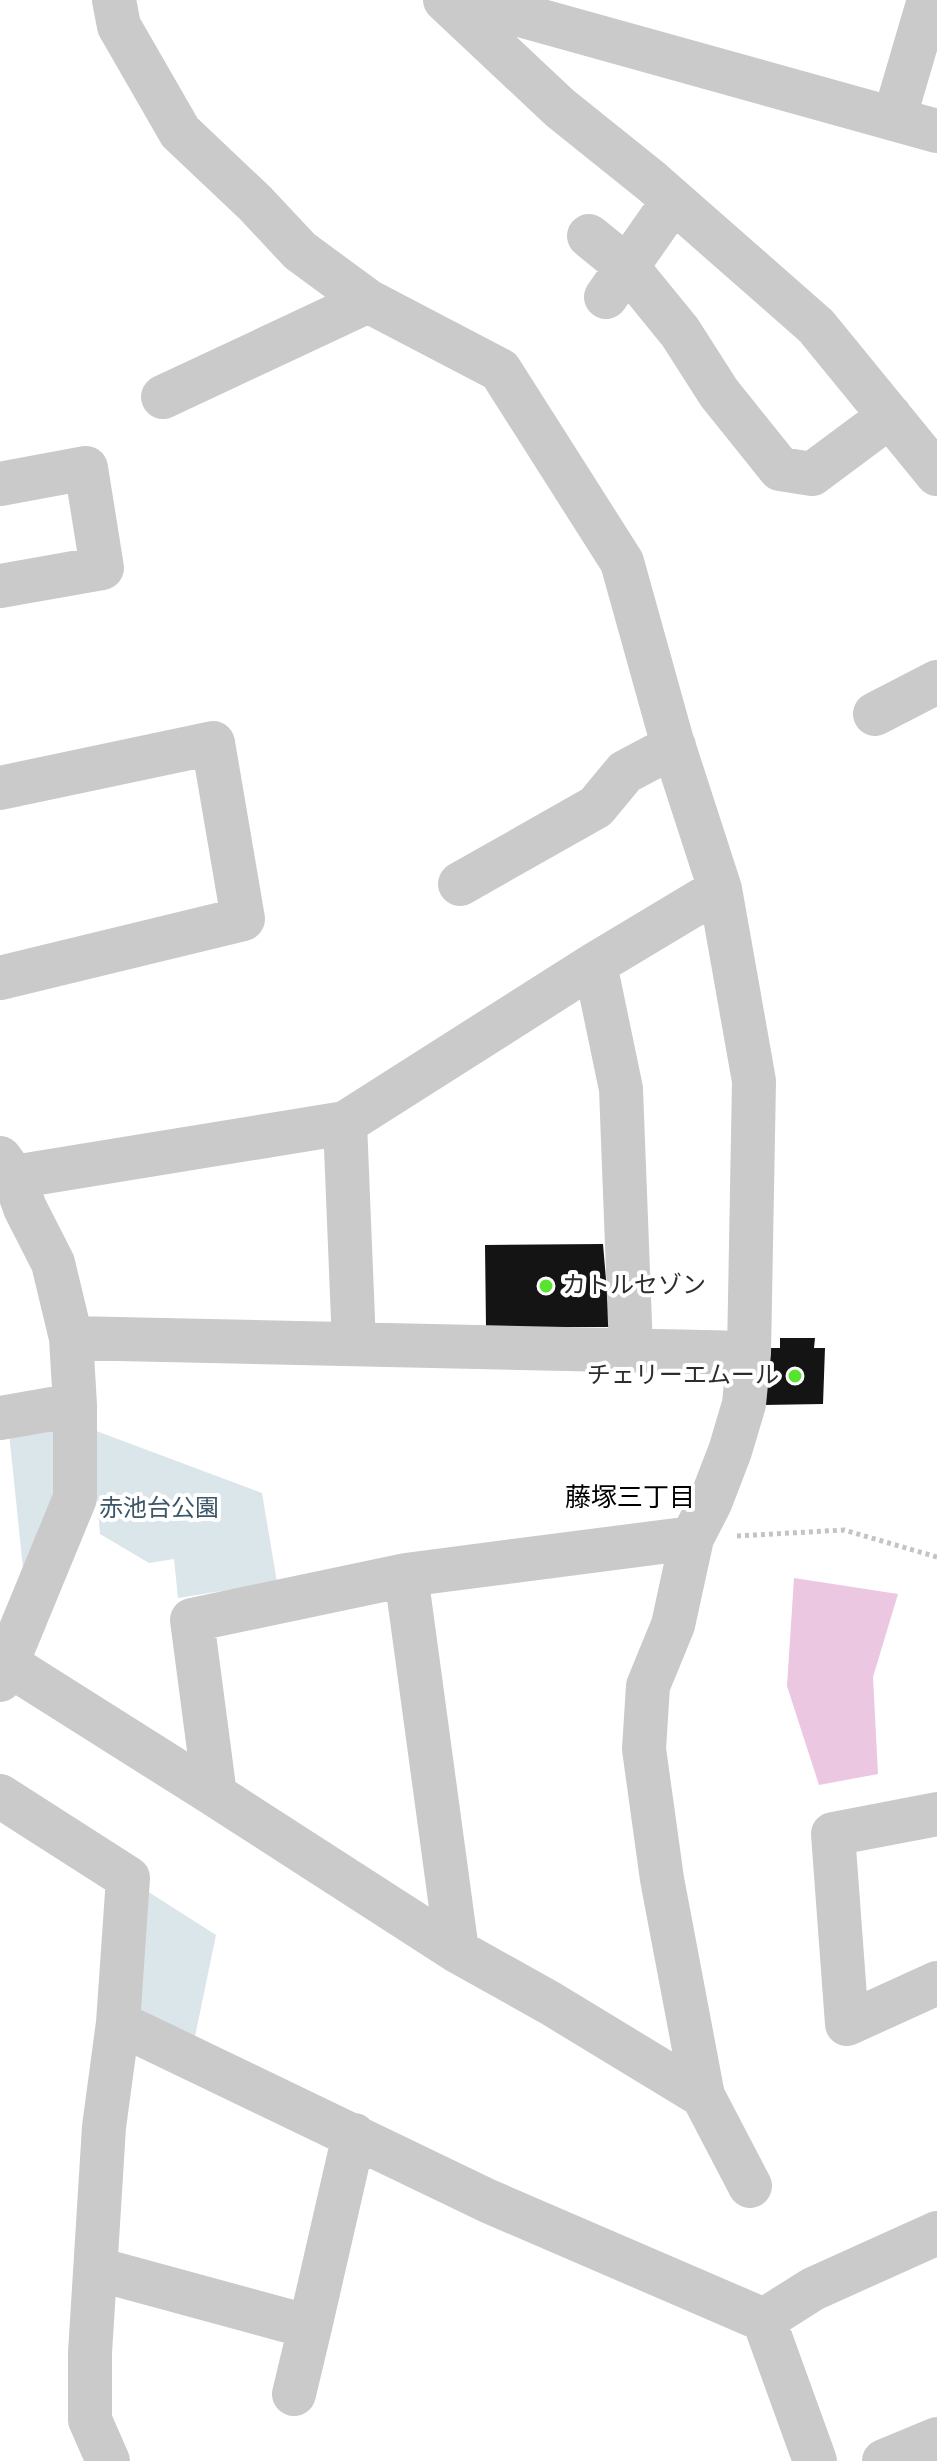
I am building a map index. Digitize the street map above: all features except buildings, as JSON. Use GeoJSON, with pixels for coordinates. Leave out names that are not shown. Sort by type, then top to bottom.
{"type":"FeatureCollection","features":[{"type":"Feature","properties":{"kind":"street"},"geometry":{"type":"LineString","coordinates":[[114,0],[119,26],[180,132],[300,251],[368,301],[500,370],[622,562],[674,746],[720,889],[754,1081],[749,1353],[744,1404],[730,1451],[710,1503],[692,1538],[673,1625],[648,1686],[644,1749],[662,1879],[703,2096],[750,2186]]}},
{"type":"Feature","properties":{"kind":"street"},"geometry":{"type":"LineString","coordinates":[[445,0],[560,108],[673,201],[816,326],[937,474]]}},
{"type":"Feature","properties":{"kind":"street"},"geometry":{"type":"LineString","coordinates":[[466,0],[551,10],[937,131]]}},
{"type":"Feature","properties":{"kind":"street"},"geometry":{"type":"LineString","coordinates":[[894,119],[929,0]]}},
{"type":"Feature","properties":{"kind":"street"},"geometry":{"type":"LineString","coordinates":[[617,282],[673,201]]}},
{"type":"Feature","properties":{"kind":"street"},"geometry":{"type":"LineString","coordinates":[[589,236],[617,282],[680,332],[719,393],[780,469],[812,474],[890,416]]}},
{"type":"Feature","properties":{"kind":"street"},"geometry":{"type":"LineString","coordinates":[[163,397],[368,301]]}},
{"type":"Feature","properties":{"kind":"street"},"geometry":{"type":"LineString","coordinates":[[0,484],[86,468],[102,568],[0,586]]}},
{"type":"Feature","properties":{"kind":"street"},"geometry":{"type":"LineString","coordinates":[[875,714],[937,682]]}},
{"type":"Feature","properties":{"kind":"street"},"geometry":{"type":"LineString","coordinates":[[0,788],[213,743],[243,919],[0,978]]}},
{"type":"Feature","properties":{"kind":"street"},"geometry":{"type":"LineString","coordinates":[[460,884],[596,807],[625,772],[674,746]]}},
{"type":"Feature","properties":{"kind":"street"},"geometry":{"type":"LineString","coordinates":[[703,2096],[550,2003],[457,1951],[215,1795],[3,1672],[75,1498],[71,1338],[53,1263],[10,1189],[345,1123],[595,964],[720,889]]}},
{"type":"Feature","properties":{"kind":"street"},"geometry":{"type":"LineString","coordinates":[[595,964],[621,1089],[631,1349]]}},
{"type":"Feature","properties":{"kind":"street"},"geometry":{"type":"LineString","coordinates":[[345,1123],[354,1344]]}},
{"type":"Feature","properties":{"kind":"street"},"geometry":{"type":"LineString","coordinates":[[71,1338],[749,1353]]}},
{"type":"Feature","properties":{"kind":"street"},"geometry":{"type":"LineString","coordinates":[[0,1418],[75,1405]]}},
{"type":"Feature","properties":{"kind":"street"},"geometry":{"type":"LineString","coordinates":[[215,1795],[192,1620],[406,1575],[692,1538]]}},
{"type":"Feature","properties":{"kind":"street"},"geometry":{"type":"LineString","coordinates":[[406,1575],[457,1951]]}},
{"type":"Feature","properties":{"kind":"street"},"geometry":{"type":"LineString","coordinates":[[0,1796],[128,1878],[118,2023],[104,2127],[90,2353],[90,2420],[108,2461]]}},
{"type":"Feature","properties":{"kind":"street"},"geometry":{"type":"LineString","coordinates":[[937,1814],[833,1834],[847,2024],[937,1983]]}},
{"type":"Feature","properties":{"kind":"street"},"geometry":{"type":"LineString","coordinates":[[118,2023],[488,2201],[764,2320],[815,2461]]}},
{"type":"Feature","properties":{"kind":"street"},"geometry":{"type":"LineString","coordinates":[[294,2394],[354,2135]]}},
{"type":"Feature","properties":{"kind":"street"},"geometry":{"type":"LineString","coordinates":[[764,2320],[813,2289],[937,2233]]}},
{"type":"Feature","properties":{"kind":"street"},"geometry":{"type":"LineString","coordinates":[[97,2269],[310,2327]]}},
{"type":"Feature","properties":{"kind":"street"},"geometry":{"type":"LineString","coordinates":[[884,2461],[937,2439]]}},
{"type":"Feature","properties":{"kind":"path"},"geometry":{"type":"LineString","coordinates":[[692,1538],[844,1530],[937,1557]]}},
{"type":"Feature","properties":{"kind":"green space"},"geometry":{"type":"Polygon","coordinates":[[[59,1423],[60,1492],[24,1578],[9,1433],[59,1423]]]}},
{"type":"Feature","properties":{"kind":"green space","name":"赤池台公園"},"geometry":{"type":"Polygon","coordinates":[[[91,1429],[262,1493],[277,1582],[178,1598],[174,1559],[149,1563],[100,1534],[91,1429]]]}},
{"type":"Feature","properties":{"kind":"green space"},"geometry":{"type":"Polygon","coordinates":[[[133,1882],[216,1935],[192,2051],[124,2019],[133,1882]]]}},
{"type":"Feature","properties":{"kind":"shaded area"},"geometry":{"type":"Polygon","coordinates":[[[794,1578],[898,1594],[873,1677],[878,1774],[819,1785],[787,1686],[794,1578]]]}},
{"type":"Feature","properties":{"kind":"place","name":"カトルセゾン"},"geometry":{"type":"Point","coordinates":[546,1286]}},
{"type":"Feature","properties":{"kind":"place","name":"チェリーエムール"},"geometry":{"type":"Point","coordinates":[795,1376]}},
{"type":"Feature","properties":{"kind":"district","name":"藤塚三丁目"},"geometry":{"type":"Point","coordinates":[630,1498]}}]}
